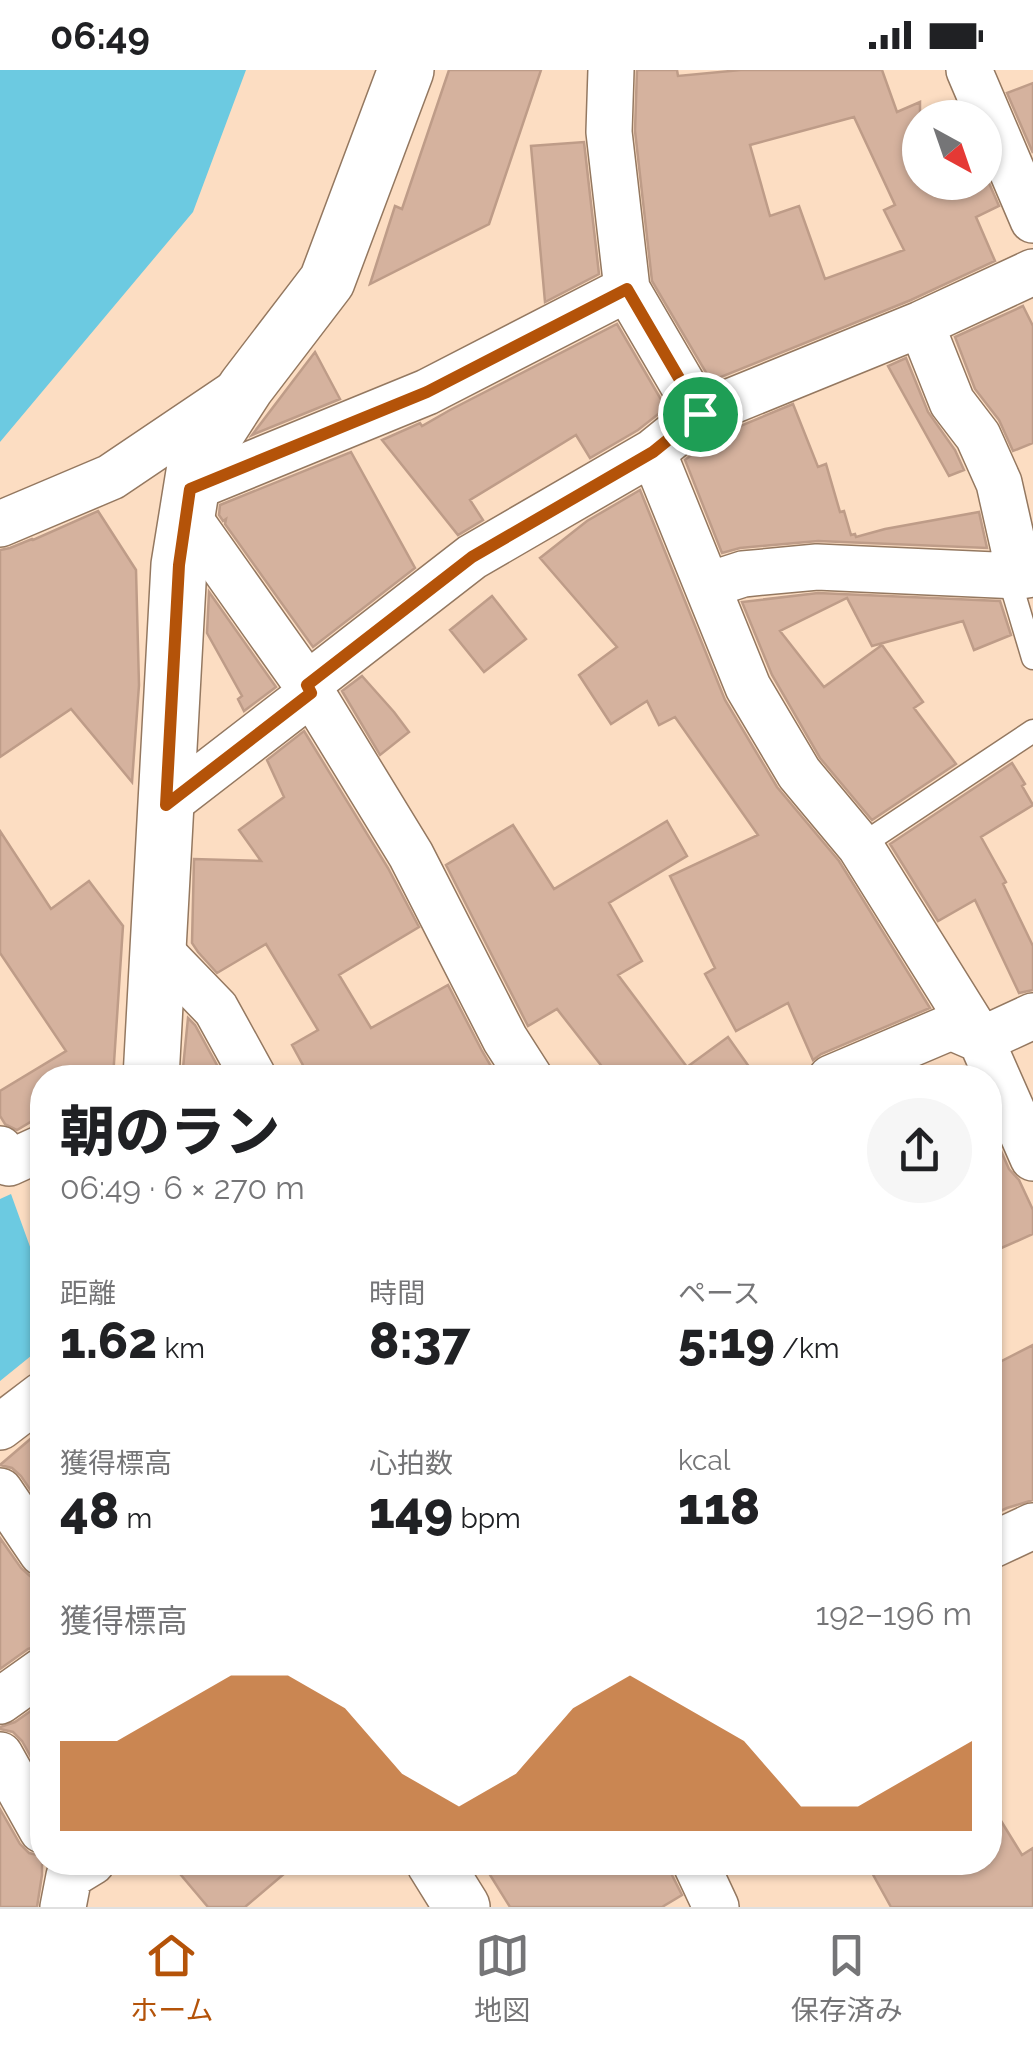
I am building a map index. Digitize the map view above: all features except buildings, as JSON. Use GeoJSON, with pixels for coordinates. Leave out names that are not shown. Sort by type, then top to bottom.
{"type":"FeatureCollection","features":[{"type":"Feature","properties":{"kind":"street"},"geometry":{"type":"LineString","coordinates":[[152,1065],[179,565],[196,466],[246,386],[327,281],[406,70]]}},
{"type":"Feature","properties":{"kind":"street"},"geometry":{"type":"LineString","coordinates":[[611,70],[609,132],[627,289],[700,414]]}},
{"type":"Feature","properties":{"kind":"street"},"geometry":{"type":"LineString","coordinates":[[969,70],[1033,220]]}},
{"type":"Feature","properties":{"kind":"street"},"geometry":{"type":"LineString","coordinates":[[166,805],[472,557],[653,452],[700,414],[921,324],[1033,272]]}},
{"type":"Feature","properties":{"kind":"street"},"geometry":{"type":"LineString","coordinates":[[188,502],[427,392],[627,289]]}},
{"type":"Feature","properties":{"kind":"street"},"geometry":{"type":"LineString","coordinates":[[708,586],[744,574],[817,567],[1026,575],[1016,477],[952,402],[921,324]]}},
{"type":"Feature","properties":{"kind":"street"},"geometry":{"type":"LineString","coordinates":[[0,524],[111,477],[246,386]]}},
{"type":"Feature","properties":{"kind":"street"},"geometry":{"type":"LineString","coordinates":[[653,452],[748,686],[799,773],[860,846],[980,1040],[991,1065]]}},
{"type":"Feature","properties":{"kind":"street"},"geometry":{"type":"LineString","coordinates":[[188,502],[411,855],[522,1065]]}},
{"type":"Feature","properties":{"kind":"street"},"geometry":{"type":"LineString","coordinates":[[157,948],[216,1009],[247,1065]]}},
{"type":"Feature","properties":{"kind":"street"},"geometry":{"type":"LineString","coordinates":[[863,1065],[952,1028],[980,1040],[1033,1016]]}},
{"type":"Feature","properties":{"kind":"street"},"geometry":{"type":"LineString","coordinates":[[1002,1089],[1033,1158]]}},
{"type":"Feature","properties":{"kind":"street"},"geometry":{"type":"LineString","coordinates":[[0,1148],[8,1163],[30,1153]]}},
{"type":"Feature","properties":{"kind":"street"},"geometry":{"type":"LineString","coordinates":[[0,1427],[30,1404]]}},
{"type":"Feature","properties":{"kind":"street"},"geometry":{"type":"LineString","coordinates":[[0,1491],[30,1536]]}},
{"type":"Feature","properties":{"kind":"street"},"geometry":{"type":"LineString","coordinates":[[1002,1540],[1033,1526]]}},
{"type":"Feature","properties":{"kind":"street"},"geometry":{"type":"LineString","coordinates":[[0,1701],[30,1680]]}},
{"type":"Feature","properties":{"kind":"street"},"geometry":{"type":"LineString","coordinates":[[0,1755],[30,1809]]}},
{"type":"Feature","properties":{"kind":"street"},"geometry":{"type":"LineString","coordinates":[[442,1875],[462,1907]]}},
{"type":"Feature","properties":{"kind":"street"},"geometry":{"type":"LineString","coordinates":[[701,1875],[716,1907]]}},
{"type":"Feature","properties":{"kind":"lane"},"geometry":{"type":"LineString","coordinates":[[1026,575],[1013,591],[1033,658]]}},
{"type":"Feature","properties":{"kind":"lane"},"geometry":{"type":"LineString","coordinates":[[860,846],[1033,732]]}},
{"type":"Feature","properties":{"kind":"water"},"geometry":{"type":"Polygon","coordinates":[[[0,70],[246,70],[193,212],[0,442],[0,70]]]}},
{"type":"Feature","properties":{"kind":"water"},"geometry":{"type":"Polygon","coordinates":[[[11,1194],[30,1247],[30,1357],[0,1381],[0,1199],[11,1194]]]}},
{"type":"Feature","properties":{"kind":"route"},"geometry":{"type":"LineString","coordinates":[[627,289],[700,414],[653,452],[472,557],[307,685],[311,693],[166,805],[179,565],[190,489],[427,392],[627,289]]}}]}
